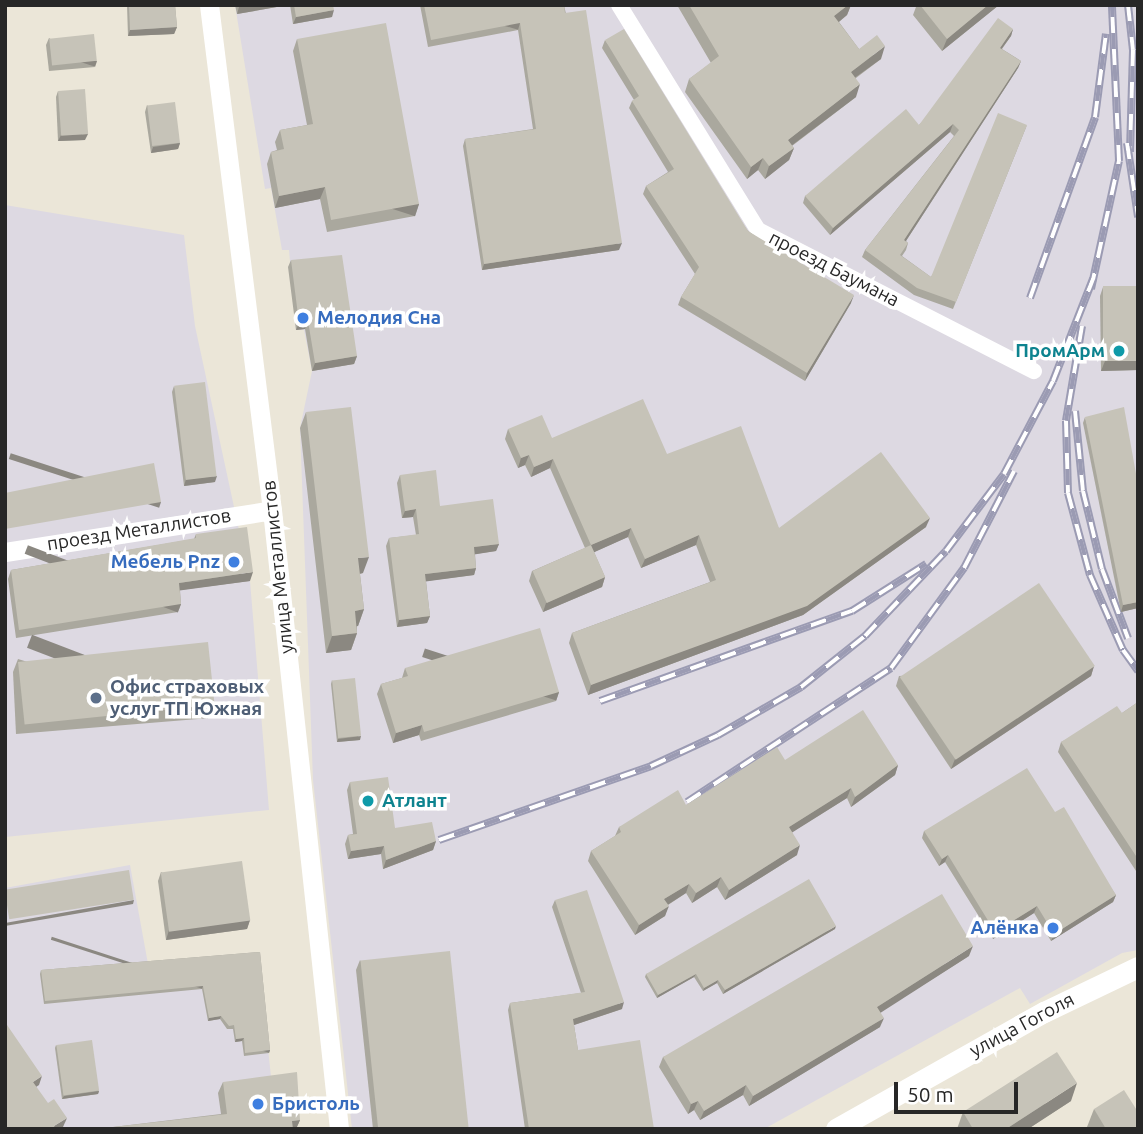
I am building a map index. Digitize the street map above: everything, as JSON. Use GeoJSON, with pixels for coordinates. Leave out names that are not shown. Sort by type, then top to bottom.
{"type":"FeatureCollection","features":[{"type":"Feature","properties":{"kind":"main road","name":"улица Гоголя"},"geometry":{"type":"LineString","coordinates":[[836,1129],[1020,1025],[1138,967]]}},
{"type":"Feature","properties":{"kind":"street","name":"улица Металлистов"},"geometry":{"type":"LineString","coordinates":[[209,5],[272,510],[339,1129]]}},
{"type":"Feature","properties":{"kind":"street","name":"проезд Баумана"},"geometry":{"type":"LineString","coordinates":[[619,5],[758,230],[1034,371]]}},
{"type":"Feature","properties":{"kind":"street","name":"проезд Металлистов"},"geometry":{"type":"LineString","coordinates":[[5,552],[272,510]]}},
{"type":"Feature","properties":{"kind":"shaded area"},"geometry":{"type":"Polygon","coordinates":[[[235,5],[1138,5],[1138,950],[1122,953],[1030,1004],[1020,988],[764,1129],[352,1129],[313,780],[300,428],[312,371],[304,330],[296,330],[289,250],[282,250],[271,188],[265,189],[235,5]]]}},
{"type":"Feature","properties":{"kind":"shaded area"},"geometry":{"type":"Polygon","coordinates":[[[5,205],[184,235],[195,326],[250,581],[269,810],[5,837],[5,205]]]}},
{"type":"Feature","properties":{"kind":"shaded area"},"geometry":{"type":"Polygon","coordinates":[[[130,865],[148,964],[258,955],[272,1086],[295,1129],[5,1129],[5,888],[130,865]]]}},
{"type":"Feature","properties":{"kind":"building"},"geometry":{"type":"Polygon","coordinates":[[[129,5],[175,5],[177,27],[130,30],[129,5]]]}},
{"type":"Feature","properties":{"kind":"building"},"geometry":{"type":"Polygon","coordinates":[[[294,5],[333,5],[334,10],[296,17],[294,5]]]}},
{"type":"Feature","properties":{"kind":"building"},"geometry":{"type":"Polygon","coordinates":[[[424,5],[564,5],[565,13],[586,10],[622,243],[484,264],[465,139],[536,129],[520,23],[431,40],[424,5]]]}},
{"type":"Feature","properties":{"kind":"building"},"geometry":{"type":"Polygon","coordinates":[[[689,5],[848,5],[834,16],[859,49],[877,35],[885,46],[851,72],[860,84],[788,140],[794,148],[769,166],[763,158],[751,167],[689,79],[719,56],[689,5]]]}},
{"type":"Feature","properties":{"kind":"building"},"geometry":{"type":"Polygon","coordinates":[[[920,5],[988,5],[947,39],[920,5]]]}},
{"type":"Feature","properties":{"kind":"building"},"geometry":{"type":"Polygon","coordinates":[[[998,18],[1013,29],[1000,48],[1021,61],[904,240],[908,243],[900,255],[931,277],[998,113],[1027,125],[956,302],[917,288],[865,250],[959,130],[953,124],[833,228],[805,196],[906,109],[919,125],[998,18]]]}},
{"type":"Feature","properties":{"kind":"building"},"geometry":{"type":"Polygon","coordinates":[[[386,23],[419,204],[331,220],[325,187],[279,196],[271,152],[284,149],[280,130],[313,124],[297,39],[386,23]]]}},
{"type":"Feature","properties":{"kind":"building"},"geometry":{"type":"Polygon","coordinates":[[[624,29],[748,231],[854,295],[807,373],[681,297],[699,267],[646,186],[674,169],[632,101],[639,96],[605,40],[624,29]]]}},
{"type":"Feature","properties":{"kind":"building"},"geometry":{"type":"Polygon","coordinates":[[[94,34],[97,61],[52,66],[49,39],[94,34]]]}},
{"type":"Feature","properties":{"kind":"building"},"geometry":{"type":"Polygon","coordinates":[[[85,89],[88,134],[61,136],[58,91],[85,89]]]}},
{"type":"Feature","properties":{"kind":"building"},"geometry":{"type":"Polygon","coordinates":[[[175,102],[180,143],[152,146],[147,105],[175,102]]]}},
{"type":"Feature","properties":{"kind":"building"},"geometry":{"type":"Polygon","coordinates":[[[342,255],[357,356],[315,363],[308,321],[299,323],[291,260],[342,255]]]}},
{"type":"Feature","properties":{"kind":"building","name":"ПромАрм"},"geometry":{"type":"Polygon","coordinates":[[[1103,286],[1138,286],[1138,361],[1103,361],[1103,286]]]}},
{"type":"Feature","properties":{"kind":"building"},"geometry":{"type":"Polygon","coordinates":[[[205,382],[217,476],[186,480],[174,386],[205,382]]]}},
{"type":"Feature","properties":{"kind":"building"},"geometry":{"type":"Polygon","coordinates":[[[643,399],[667,454],[741,426],[779,528],[881,452],[930,518],[807,606],[591,685],[572,633],[716,580],[699,535],[645,559],[631,528],[591,545],[553,459],[534,467],[529,455],[521,458],[508,429],[542,415],[552,438],[643,399]]]}},
{"type":"Feature","properties":{"kind":"building"},"geometry":{"type":"Polygon","coordinates":[[[351,407],[369,557],[358,558],[364,609],[355,611],[357,633],[332,636],[306,412],[351,407]]]}},
{"type":"Feature","properties":{"kind":"building"},"geometry":{"type":"Polygon","coordinates":[[[1124,407],[1138,485],[1138,602],[1123,605],[1085,417],[1124,407]]]}},
{"type":"Feature","properties":{"kind":"building"},"geometry":{"type":"Polygon","coordinates":[[[154,463],[161,502],[5,529],[5,493],[154,463]]]}},
{"type":"Feature","properties":{"kind":"building"},"geometry":{"type":"Polygon","coordinates":[[[436,470],[440,506],[493,499],[499,544],[474,547],[476,568],[425,574],[430,616],[399,620],[389,538],[419,534],[416,509],[405,511],[400,475],[436,470]]]}},
{"type":"Feature","properties":{"kind":"building"},"geometry":{"type":"Polygon","coordinates":[[[247,527],[253,572],[179,583],[181,604],[19,630],[11,570],[196,538],[196,534],[247,527]]]}},
{"type":"Feature","properties":{"kind":"building"},"geometry":{"type":"Polygon","coordinates":[[[591,545],[605,577],[547,603],[533,571],[591,545]]]}},
{"type":"Feature","properties":{"kind":"building"},"geometry":{"type":"Polygon","coordinates":[[[1039,583],[1095,666],[956,760],[900,677],[1039,583]]]}},
{"type":"Feature","properties":{"kind":"building"},"geometry":{"type":"Polygon","coordinates":[[[540,628],[559,692],[424,732],[422,725],[396,733],[381,684],[408,676],[405,668],[540,628]]]}},
{"type":"Feature","properties":{"kind":"building"},"geometry":{"type":"Polygon","coordinates":[[[208,642],[215,705],[25,725],[18,662],[208,642]]]}},
{"type":"Feature","properties":{"kind":"building"},"geometry":{"type":"Polygon","coordinates":[[[355,678],[361,736],[338,738],[332,680],[355,678]]]}},
{"type":"Feature","properties":{"kind":"building"},"geometry":{"type":"Polygon","coordinates":[[[1138,702],[1138,859],[1061,742],[1117,706],[1122,713],[1138,702]]]}},
{"type":"Feature","properties":{"kind":"building"},"geometry":{"type":"Polygon","coordinates":[[[863,710],[898,765],[855,797],[851,788],[789,827],[800,845],[729,890],[721,877],[696,893],[689,884],[664,899],[669,906],[639,925],[591,851],[621,832],[619,827],[678,790],[686,805],[777,747],[785,760],[863,710]]]}},
{"type":"Feature","properties":{"kind":"building"},"geometry":{"type":"Polygon","coordinates":[[[1027,768],[1055,812],[1064,807],[1116,895],[1054,934],[1037,906],[995,932],[948,855],[942,859],[924,831],[1027,768]]]}},
{"type":"Feature","properties":{"kind":"building"},"geometry":{"type":"Polygon","coordinates":[[[388,777],[395,828],[432,822],[436,841],[386,860],[384,846],[351,851],[348,835],[357,834],[350,782],[388,777]]]}},
{"type":"Feature","properties":{"kind":"building"},"geometry":{"type":"Polygon","coordinates":[[[242,861],[250,920],[169,932],[161,872],[242,861]]]}},
{"type":"Feature","properties":{"kind":"building"},"geometry":{"type":"Polygon","coordinates":[[[129,870],[134,900],[9,919],[5,890],[129,870]]]}},
{"type":"Feature","properties":{"kind":"building"},"geometry":{"type":"Polygon","coordinates":[[[809,879],[836,926],[725,990],[718,980],[704,988],[696,974],[658,995],[646,974],[809,879]]]}},
{"type":"Feature","properties":{"kind":"building"},"geometry":{"type":"Polygon","coordinates":[[[587,890],[624,1002],[573,1019],[578,1050],[640,1040],[654,1129],[529,1129],[510,1003],[585,992],[555,900],[587,890]]]}},
{"type":"Feature","properties":{"kind":"building"},"geometry":{"type":"Polygon","coordinates":[[[942,894],[973,946],[877,1007],[884,1018],[753,1096],[746,1085],[704,1111],[698,1101],[691,1104],[663,1057],[942,894]]]}},
{"type":"Feature","properties":{"kind":"building"},"geometry":{"type":"Polygon","coordinates":[[[450,951],[469,1129],[378,1129],[360,960],[450,951]]]}},
{"type":"Feature","properties":{"kind":"building"},"geometry":{"type":"Polygon","coordinates":[[[260,952],[270,1050],[245,1053],[244,1038],[236,1039],[234,1025],[229,1026],[221,1016],[209,1018],[203,986],[45,1001],[41,970],[260,952]]]}},
{"type":"Feature","properties":{"kind":"building"},"geometry":{"type":"Polygon","coordinates":[[[5,1022],[42,1076],[33,1082],[48,1103],[54,1099],[67,1118],[54,1126],[56,1129],[5,1129],[5,1022]]]}},
{"type":"Feature","properties":{"kind":"building"},"geometry":{"type":"Polygon","coordinates":[[[92,1040],[99,1091],[63,1096],[56,1045],[92,1040]]]}},
{"type":"Feature","properties":{"kind":"building"},"geometry":{"type":"Polygon","coordinates":[[[1057,1052],[1077,1083],[1006,1129],[973,1129],[963,1112],[1057,1052]]]}},
{"type":"Feature","properties":{"kind":"building"},"geometry":{"type":"Polygon","coordinates":[[[297,1072],[300,1120],[292,1121],[293,1129],[113,1129],[227,1114],[223,1082],[297,1072]]]}},
{"type":"Feature","properties":{"kind":"building"},"geometry":{"type":"Polygon","coordinates":[[[1124,1090],[1138,1112],[1138,1129],[1106,1129],[1094,1109],[1124,1090]]]}},
{"type":"Feature","properties":{"kind":"railway"},"geometry":{"type":"LineString","coordinates":[[1091,289],[1119,161],[1112,5]]}},
{"type":"Feature","properties":{"kind":"railway"},"geometry":{"type":"LineString","coordinates":[[1128,5],[1133,50],[1130,152]]}},
{"type":"Feature","properties":{"kind":"railway"},"geometry":{"type":"LineString","coordinates":[[1030,298],[1095,117],[1106,34]]}},
{"type":"Feature","properties":{"kind":"railway"},"geometry":{"type":"LineString","coordinates":[[1127,143],[1138,217]]}},
{"type":"Feature","properties":{"kind":"railway"},"geometry":{"type":"LineString","coordinates":[[439,840],[651,766],[718,735],[801,687],[865,636],[946,551],[1004,474],[1053,381],[1093,279]]}},
{"type":"Feature","properties":{"kind":"railway"},"geometry":{"type":"LineString","coordinates":[[1082,326],[1066,421],[1068,493],[1090,575],[1123,650],[1138,671]]}},
{"type":"Feature","properties":{"kind":"railway"},"geometry":{"type":"LineString","coordinates":[[1075,411],[1083,491],[1102,569],[1128,638]]}},
{"type":"Feature","properties":{"kind":"railway"},"geometry":{"type":"LineString","coordinates":[[687,802],[891,668],[964,568],[1014,471]]}},
{"type":"Feature","properties":{"kind":"railway"},"geometry":{"type":"LineString","coordinates":[[600,701],[852,611],[926,564]]}},
{"type":"Feature","properties":{"kind":"place","name":"Мелодия Сна"},"geometry":{"type":"Point","coordinates":[303,318]}},
{"type":"Feature","properties":{"kind":"place","name":"ПромАрм"},"geometry":{"type":"Point","coordinates":[1119,351]}},
{"type":"Feature","properties":{"kind":"place","name":"Мебель Pnz"},"geometry":{"type":"Point","coordinates":[234,562]}},
{"type":"Feature","properties":{"kind":"place","name":"Офис страховых услуг ТП Южная"},"geometry":{"type":"Point","coordinates":[96,698]}},
{"type":"Feature","properties":{"kind":"place","name":"Атлант"},"geometry":{"type":"Point","coordinates":[368,801]}},
{"type":"Feature","properties":{"kind":"place","name":"Алёнка"},"geometry":{"type":"Point","coordinates":[1053,928]}},
{"type":"Feature","properties":{"kind":"place","name":"Бристоль"},"geometry":{"type":"Point","coordinates":[258,1104]}}]}
